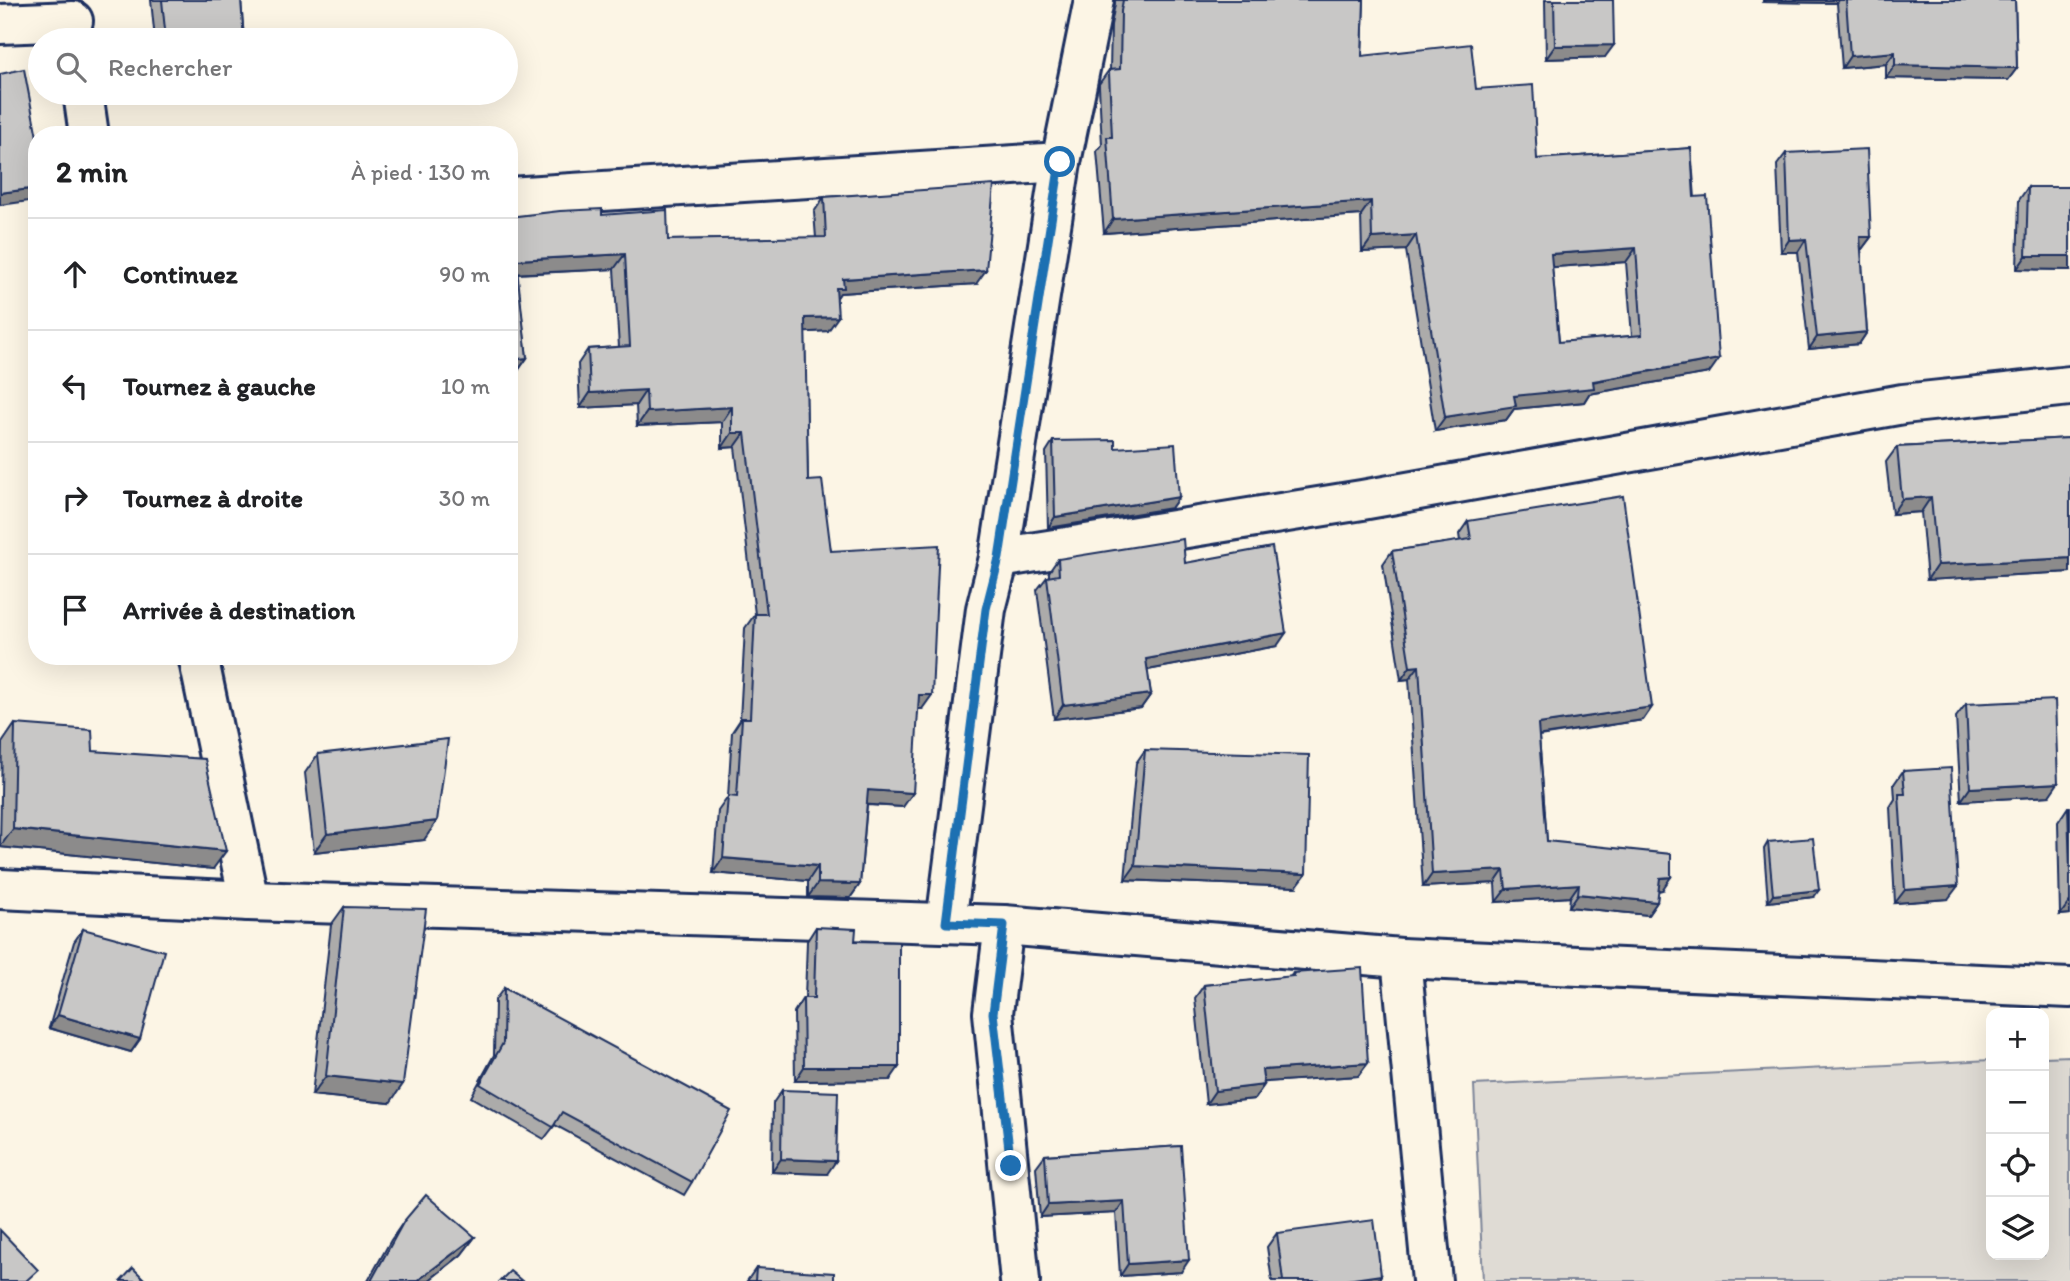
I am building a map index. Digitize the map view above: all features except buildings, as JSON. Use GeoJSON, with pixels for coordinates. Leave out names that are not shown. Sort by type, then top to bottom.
{"type":"FeatureCollection","features":[{"type":"Feature","properties":{"kind":"street"},"geometry":{"type":"LineString","coordinates":[[946,923],[986,609],[999,558],[1060,162],[1094,0]]}},
{"type":"Feature","properties":{"kind":"street"},"geometry":{"type":"LineString","coordinates":[[0,24],[74,20]]}},
{"type":"Feature","properties":{"kind":"street"},"geometry":{"type":"LineString","coordinates":[[85,105],[88,126]]}},
{"type":"Feature","properties":{"kind":"street"},"geometry":{"type":"LineString","coordinates":[[518,196],[1060,162]]}},
{"type":"Feature","properties":{"kind":"street"},"geometry":{"type":"LineString","coordinates":[[999,558],[1376,498],[1903,404],[2070,386]]}},
{"type":"Feature","properties":{"kind":"street"},"geometry":{"type":"LineString","coordinates":[[200,665],[249,901]]}},
{"type":"Feature","properties":{"kind":"street"},"geometry":{"type":"LineString","coordinates":[[0,889],[249,901],[1004,925],[1401,958],[2070,988]]}},
{"type":"Feature","properties":{"kind":"street"},"geometry":{"type":"LineString","coordinates":[[1004,925],[993,1013],[1020,1281]]}},
{"type":"Feature","properties":{"kind":"street"},"geometry":{"type":"LineString","coordinates":[[1401,958],[1432,1281]]}},
{"type":"Feature","properties":{"kind":"shaded area"},"geometry":{"type":"Polygon","coordinates":[[[2070,1056],[2070,1281],[1483,1281],[1474,1085],[1986,1060],[1986,1260],[2049,1260],[2049,1057],[2070,1056]]]}},
{"type":"Feature","properties":{"kind":"route"},"geometry":{"type":"LineString","coordinates":[[1011,1166],[993,1013],[1004,925],[946,923],[986,609],[999,558],[1060,162]]}}]}
